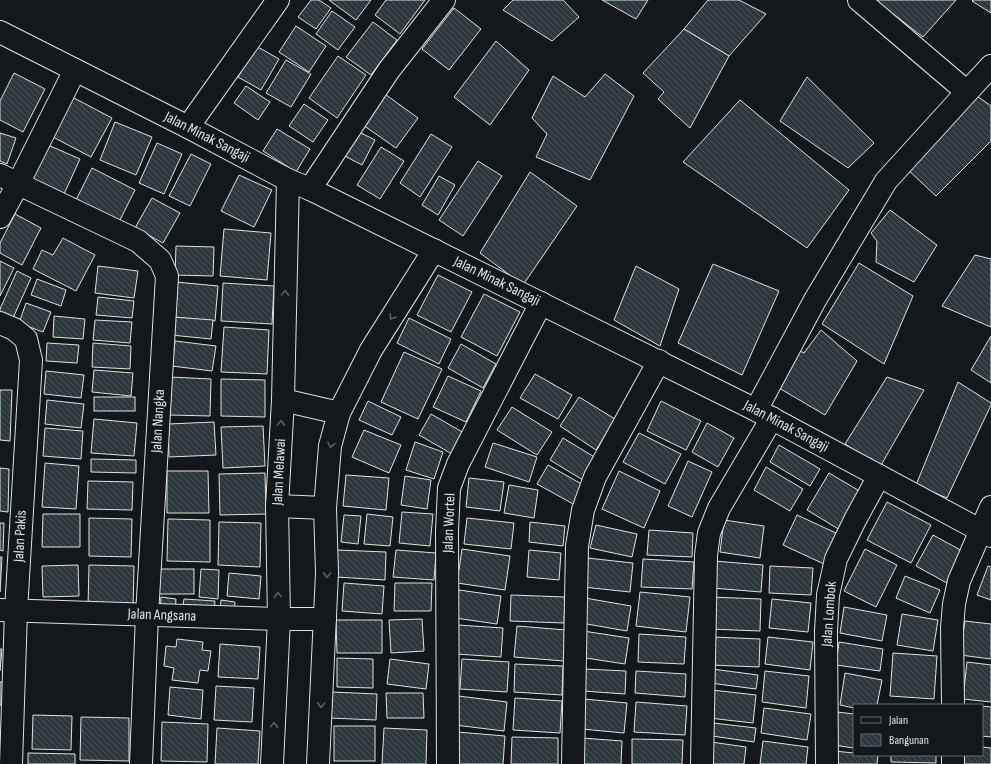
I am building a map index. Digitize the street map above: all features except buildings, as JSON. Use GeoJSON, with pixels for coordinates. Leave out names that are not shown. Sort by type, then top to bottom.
{"type":"FeatureCollection","features":[{"type":"Feature","properties":{"kind":"street"},"geometry":{"type":"LineString","coordinates":[[188,127],[278,0]]}},
{"type":"Feature","properties":{"kind":"street"},"geometry":{"type":"LineString","coordinates":[[310,189],[389,70],[444,0]]}},
{"type":"Feature","properties":{"kind":"street"},"geometry":{"type":"LineString","coordinates":[[859,0],[967,92]]}},
{"type":"Feature","properties":{"kind":"street","name":"Jalan Minak Sangaji"},"geometry":{"type":"LineString","coordinates":[[0,32],[188,127],[288,180],[310,189],[764,414],[986,533]]}},
{"type":"Feature","properties":{"kind":"street"},"geometry":{"type":"LineString","coordinates":[[702,764],[706,555],[709,533],[719,508],[764,414],[815,300],[886,181],[991,66]]}},
{"type":"Feature","properties":{"kind":"street"},"geometry":{"type":"LineString","coordinates":[[0,217],[9,180],[75,70]]}},
{"type":"Feature","properties":{"kind":"street","name":"Jalan Nangka"},"geometry":{"type":"LineString","coordinates":[[9,180],[138,241],[160,260],[167,276],[147,615],[141,764]]}},
{"type":"Feature","properties":{"kind":"street","name":"Jalan Melawai"},"geometry":{"type":"LineString","coordinates":[[272,764],[279,620],[277,506],[283,400],[288,180]]}},
{"type":"Feature","properties":{"kind":"street"},"geometry":{"type":"LineString","coordinates":[[318,764],[327,573],[325,508],[330,446],[339,412],[371,350],[434,250]]}},
{"type":"Feature","properties":{"kind":"street","name":"Jalan Wortel"},"geometry":{"type":"LineString","coordinates":[[448,764],[447,531],[449,488],[458,464],[541,303]]}},
{"type":"Feature","properties":{"kind":"street","name":"Jalan Pakis"},"geometry":{"type":"LineString","coordinates":[[0,323],[14,329],[26,339],[31,360],[8,611],[11,764]]}},
{"type":"Feature","properties":{"kind":"street"},"geometry":{"type":"LineString","coordinates":[[573,764],[578,546],[583,510],[595,477],[659,361]]}},
{"type":"Feature","properties":{"kind":"street"},"geometry":{"type":"LineString","coordinates":[[283,400],[339,412]]}},
{"type":"Feature","properties":{"kind":"street","name":"Jalan Lombok"},"geometry":{"type":"LineString","coordinates":[[827,764],[826,631],[828,595],[836,559],[879,476]]}},
{"type":"Feature","properties":{"kind":"street"},"geometry":{"type":"LineString","coordinates":[[277,506],[325,508]]}},
{"type":"Feature","properties":{"kind":"street"},"geometry":{"type":"LineString","coordinates":[[953,704],[952,628],[954,604],[959,581],[986,533],[991,507]]}},
{"type":"Feature","properties":{"kind":"street","name":"Jalan Angsana"},"geometry":{"type":"LineString","coordinates":[[8,611],[279,620],[325,619]]}}]}
